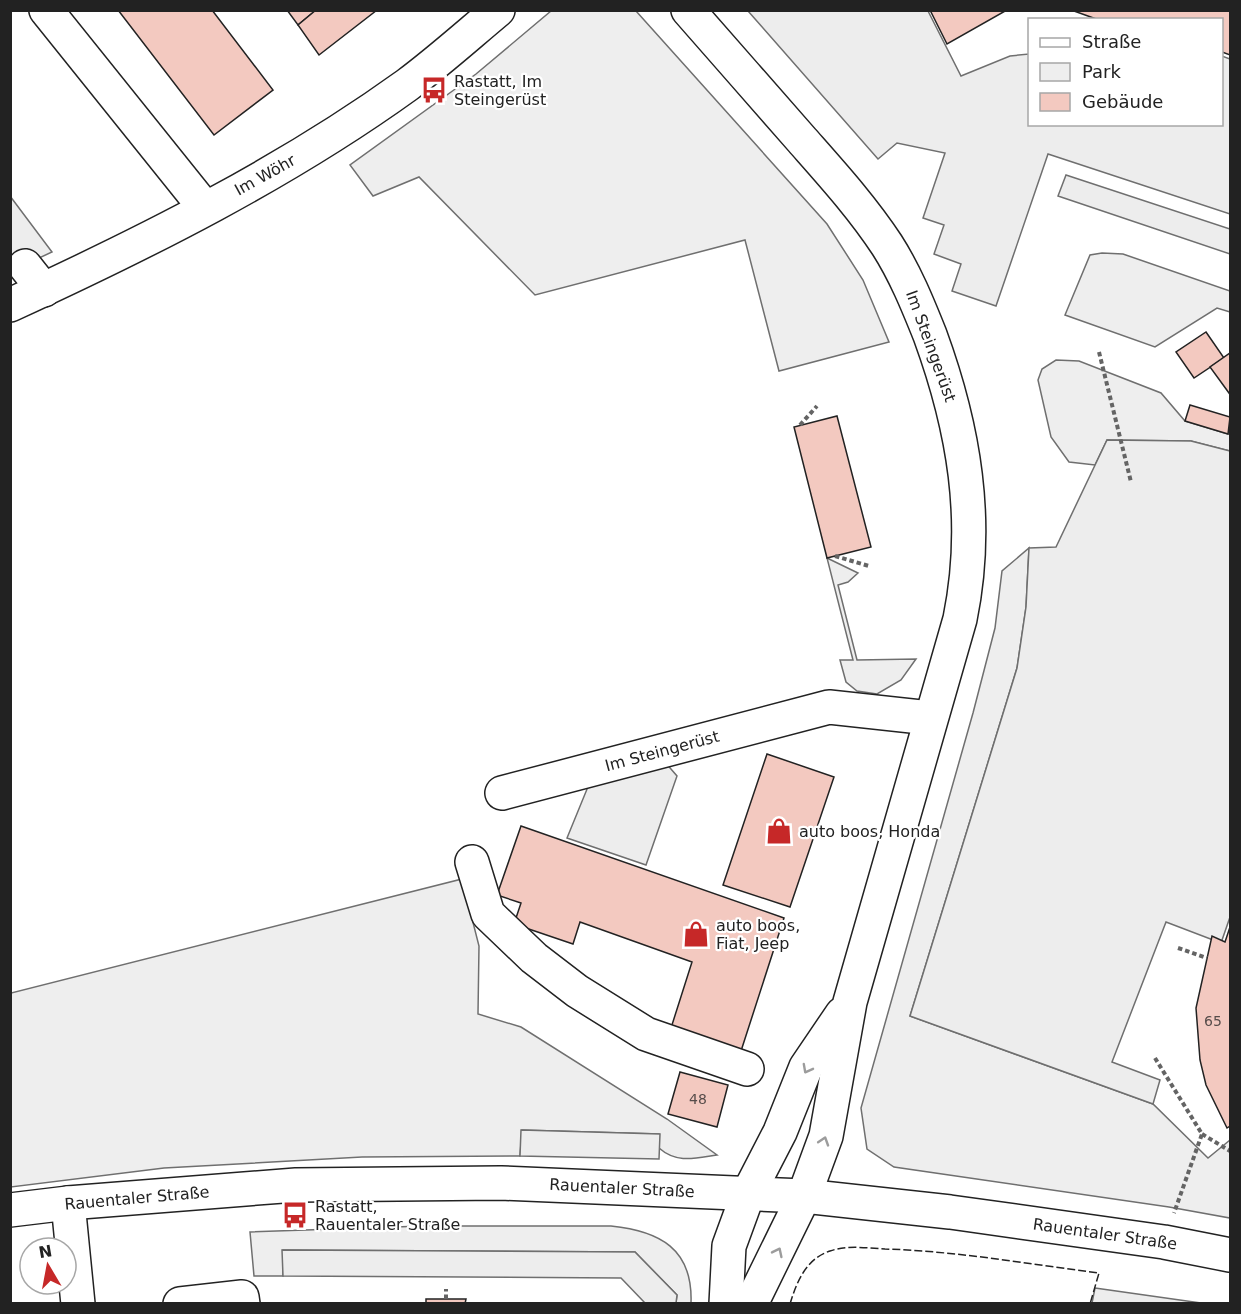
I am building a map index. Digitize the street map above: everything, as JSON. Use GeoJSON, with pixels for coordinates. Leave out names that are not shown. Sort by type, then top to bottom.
{"type":"FeatureCollection","features":[{"type":"Feature","properties":{"kind":"street"},"geometry":{"type":"LineString","coordinates":[[46,10],[205,208]]}},
{"type":"Feature","properties":{"kind":"street","name":"Im Steingerüst"},"geometry":{"type":"LineString","coordinates":[[688,10],[860,206],[877,231],[917,303],[944,373],[955,412],[968,484],[969,569],[960,619],[850,1002],[826,1136],[804,1196],[751,1304]]}},
{"type":"Feature","properties":{"kind":"street","name":"Im Wöhr"},"geometry":{"type":"LineString","coordinates":[[10,305],[34,278],[104,261],[305,152],[398,91],[492,12]]}},
{"type":"Feature","properties":{"kind":"street","name":"Im Steingerüst"},"geometry":{"type":"LineString","coordinates":[[502,793],[829,707],[930,718]]}},
{"type":"Feature","properties":{"kind":"street"},"geometry":{"type":"LineString","coordinates":[[472,862],[488,914],[534,958],[578,991],[646,1034],[747,1069]]}},
{"type":"Feature","properties":{"kind":"street","name":"Im Steingerüst"},"geometry":{"type":"LineString","coordinates":[[726,1304],[729,1246],[747,1194],[780,1132],[807,1067],[850,1002]]}},
{"type":"Feature","properties":{"kind":"street","name":"Rauentaler Straße"},"geometry":{"type":"LineString","coordinates":[[10,1210],[68,1203],[296,1185],[501,1183],[804,1196],[950,1212],[1164,1242],[1230,1255]]}},
{"type":"Feature","properties":{"kind":"street"},"geometry":{"type":"LineString","coordinates":[[68,1203],[78,1304]]}},
{"type":"Feature","properties":{"kind":"street"},"geometry":{"type":"LineString","coordinates":[[180,1304],[242,1297],[243,1304]]}},
{"type":"Feature","properties":{"kind":"path"},"geometry":{"type":"LineString","coordinates":[[1099,352],[1131,482]]}},
{"type":"Feature","properties":{"kind":"path"},"geometry":{"type":"LineString","coordinates":[[800,425],[817,406]]}},
{"type":"Feature","properties":{"kind":"path"},"geometry":{"type":"LineString","coordinates":[[835,556],[869,566]]}},
{"type":"Feature","properties":{"kind":"path"},"geometry":{"type":"LineString","coordinates":[[1178,948],[1207,958]]}},
{"type":"Feature","properties":{"kind":"path"},"geometry":{"type":"LineString","coordinates":[[1155,1058],[1202,1134],[1230,1151]]}},
{"type":"Feature","properties":{"kind":"path"},"geometry":{"type":"LineString","coordinates":[[1164,1242],[1202,1134]]}},
{"type":"Feature","properties":{"kind":"path"},"geometry":{"type":"LineString","coordinates":[[446,1289],[446,1299]]}},
{"type":"Feature","properties":{"kind":"green space"},"geometry":{"type":"Polygon","coordinates":[[[551,11],[636,11],[827,224],[863,280],[889,342],[779,371],[745,240],[535,295],[419,177],[373,196],[350,165],[476,74],[551,11]]]}},
{"type":"Feature","properties":{"kind":"green space"},"geometry":{"type":"Polygon","coordinates":[[[1123,254],[1230,291],[1230,312],[1217,308],[1155,347],[1065,315],[1090,255],[1123,254]]]}},
{"type":"Feature","properties":{"kind":"green space"},"geometry":{"type":"Polygon","coordinates":[[[1056,360],[1079,361],[1161,393],[1185,421],[1228,434],[1230,426],[1230,451],[1191,441],[1107,440],[1095,465],[1069,462],[1051,437],[1038,380],[1042,369],[1056,360]]]}},
{"type":"Feature","properties":{"kind":"green space"},"geometry":{"type":"Polygon","coordinates":[[[1029,548],[1026,607],[1017,668],[910,1016],[1153,1104],[1208,1158],[1230,1140],[1230,1218],[894,1167],[867,1149],[861,1108],[973,713],[995,628],[1002,571],[1029,548]]]}},
{"type":"Feature","properties":{"kind":"green space"},"geometry":{"type":"Polygon","coordinates":[[[827,558],[858,573],[848,582],[838,585],[857,660],[916,659],[901,680],[877,694],[857,691],[846,682],[840,660],[853,660],[827,558]]]}},
{"type":"Feature","properties":{"kind":"green space"},"geometry":{"type":"Polygon","coordinates":[[[462,879],[479,946],[478,1014],[521,1027],[667,1119],[717,1155],[687,1159],[673,1156],[659,1148],[659,1134],[522,1130],[520,1156],[362,1157],[164,1168],[11,1187],[11,993],[462,879]]]}},
{"type":"Feature","properties":{"kind":"green space"},"geometry":{"type":"Polygon","coordinates":[[[424,1226],[611,1226],[644,1233],[658,1238],[679,1256],[690,1284],[691,1303],[676,1303],[677,1295],[635,1252],[283,1250],[283,1276],[254,1276],[250,1232],[424,1226]]]}},
{"type":"Feature","properties":{"kind":"shaded area"},"geometry":{"type":"Polygon","coordinates":[[[748,11],[928,11],[961,76],[1010,56],[1028,54],[1028,126],[1223,126],[1223,56],[1230,59],[1230,214],[1048,154],[996,306],[952,291],[961,264],[934,254],[944,225],[923,218],[945,153],[897,143],[878,159],[748,11]]]}},
{"type":"Feature","properties":{"kind":"shaded area"},"geometry":{"type":"Polygon","coordinates":[[[1066,175],[1230,229],[1230,254],[1058,196],[1066,175]]]}},
{"type":"Feature","properties":{"kind":"shaded area"},"geometry":{"type":"Polygon","coordinates":[[[10,196],[52,252],[11,271],[10,271],[10,196]]]}},
{"type":"Feature","properties":{"kind":"shaded area"},"geometry":{"type":"Polygon","coordinates":[[[1107,440],[1191,441],[1230,451],[1230,917],[1221,943],[1166,922],[1112,1062],[1160,1080],[1153,1104],[910,1016],[1017,668],[1026,607],[1029,548],[1056,547],[1107,440]]]}},
{"type":"Feature","properties":{"kind":"shaded area"},"geometry":{"type":"Polygon","coordinates":[[[658,754],[677,776],[646,865],[567,838],[594,772],[658,754]]]}},
{"type":"Feature","properties":{"kind":"shaded area"},"geometry":{"type":"Polygon","coordinates":[[[521,1130],[660,1134],[659,1159],[520,1156],[521,1130]]]}},
{"type":"Feature","properties":{"kind":"shaded area"},"geometry":{"type":"Polygon","coordinates":[[[282,1250],[635,1252],[677,1295],[676,1303],[645,1303],[621,1278],[283,1276],[282,1250]]]}},
{"type":"Feature","properties":{"kind":"shaded area"},"geometry":{"type":"Polygon","coordinates":[[[1095,1288],[1201,1303],[1092,1303],[1095,1288]]]}},
{"type":"Feature","properties":{"kind":"building"},"geometry":{"type":"Polygon","coordinates":[[[118,10],[212,10],[273,90],[214,135],[118,10]]]}},
{"type":"Feature","properties":{"kind":"building"},"geometry":{"type":"Polygon","coordinates":[[[287,10],[316,10],[298,25],[287,10]]]}},
{"type":"Feature","properties":{"kind":"building"},"geometry":{"type":"Polygon","coordinates":[[[316,10],[377,10],[319,55],[298,25],[316,10]]]}},
{"type":"Feature","properties":{"kind":"building"},"geometry":{"type":"Polygon","coordinates":[[[930,10],[1007,10],[947,44],[930,10]]]}},
{"type":"Feature","properties":{"kind":"building"},"geometry":{"type":"Polygon","coordinates":[[[1230,10],[1230,55],[1223,52],[1223,18],[1093,18],[1074,11],[1230,10]]]}},
{"type":"Feature","properties":{"kind":"building"},"geometry":{"type":"Polygon","coordinates":[[[1206,332],[1224,358],[1194,378],[1176,352],[1206,332]]]}},
{"type":"Feature","properties":{"kind":"building"},"geometry":{"type":"Polygon","coordinates":[[[1230,353],[1230,392],[1229,393],[1210,367],[1230,353]]]}},
{"type":"Feature","properties":{"kind":"building"},"geometry":{"type":"Polygon","coordinates":[[[1190,405],[1230,417],[1228,434],[1185,421],[1190,405]]]}},
{"type":"Feature","properties":{"kind":"building"},"geometry":{"type":"Polygon","coordinates":[[[837,416],[871,547],[827,558],[794,427],[837,416]]]}},
{"type":"Feature","properties":{"kind":"building","name":"auto boos, Honda"},"geometry":{"type":"Polygon","coordinates":[[[767,754],[834,777],[790,907],[723,885],[767,754]]]}},
{"type":"Feature","properties":{"kind":"building","name":"auto boos, Fiat, Jeep"},"geometry":{"type":"Polygon","coordinates":[[[521,826],[784,918],[741,1051],[671,1028],[692,962],[580,922],[573,944],[514,924],[521,903],[497,895],[521,826]]]}},
{"type":"Feature","properties":{"kind":"building"},"geometry":{"type":"Polygon","coordinates":[[[1230,927],[1230,1126],[1227,1128],[1206,1085],[1200,1060],[1196,1008],[1212,936],[1225,942],[1230,927]]]}},
{"type":"Feature","properties":{"kind":"building"},"geometry":{"type":"Polygon","coordinates":[[[680,1072],[728,1085],[717,1127],[668,1114],[680,1072]]]}},
{"type":"Feature","properties":{"kind":"building"},"geometry":{"type":"Polygon","coordinates":[[[426,1299],[466,1299],[465,1304],[426,1304],[426,1299]]]}},
{"type":"Feature","properties":{"kind":"fence"},"geometry":{"type":"LineString","coordinates":[[790,1304],[799,1279],[815,1259],[830,1251],[857,1247],[965,1255],[1099,1273],[1090,1304]]}},
{"type":"Feature","properties":{"kind":"place","name":"Rastatt, Im Steingerüst"},"geometry":{"type":"Point","coordinates":[434,90]}},
{"type":"Feature","properties":{"kind":"place","name":"auto boos, Honda"},"geometry":{"type":"Point","coordinates":[779,831]}},
{"type":"Feature","properties":{"kind":"place","name":"auto boos, Fiat, Jeep"},"geometry":{"type":"Point","coordinates":[696,934]}},
{"type":"Feature","properties":{"kind":"place","name":"Rastatt, Rauentaler Straße"},"geometry":{"type":"Point","coordinates":[295,1215]}}]}
